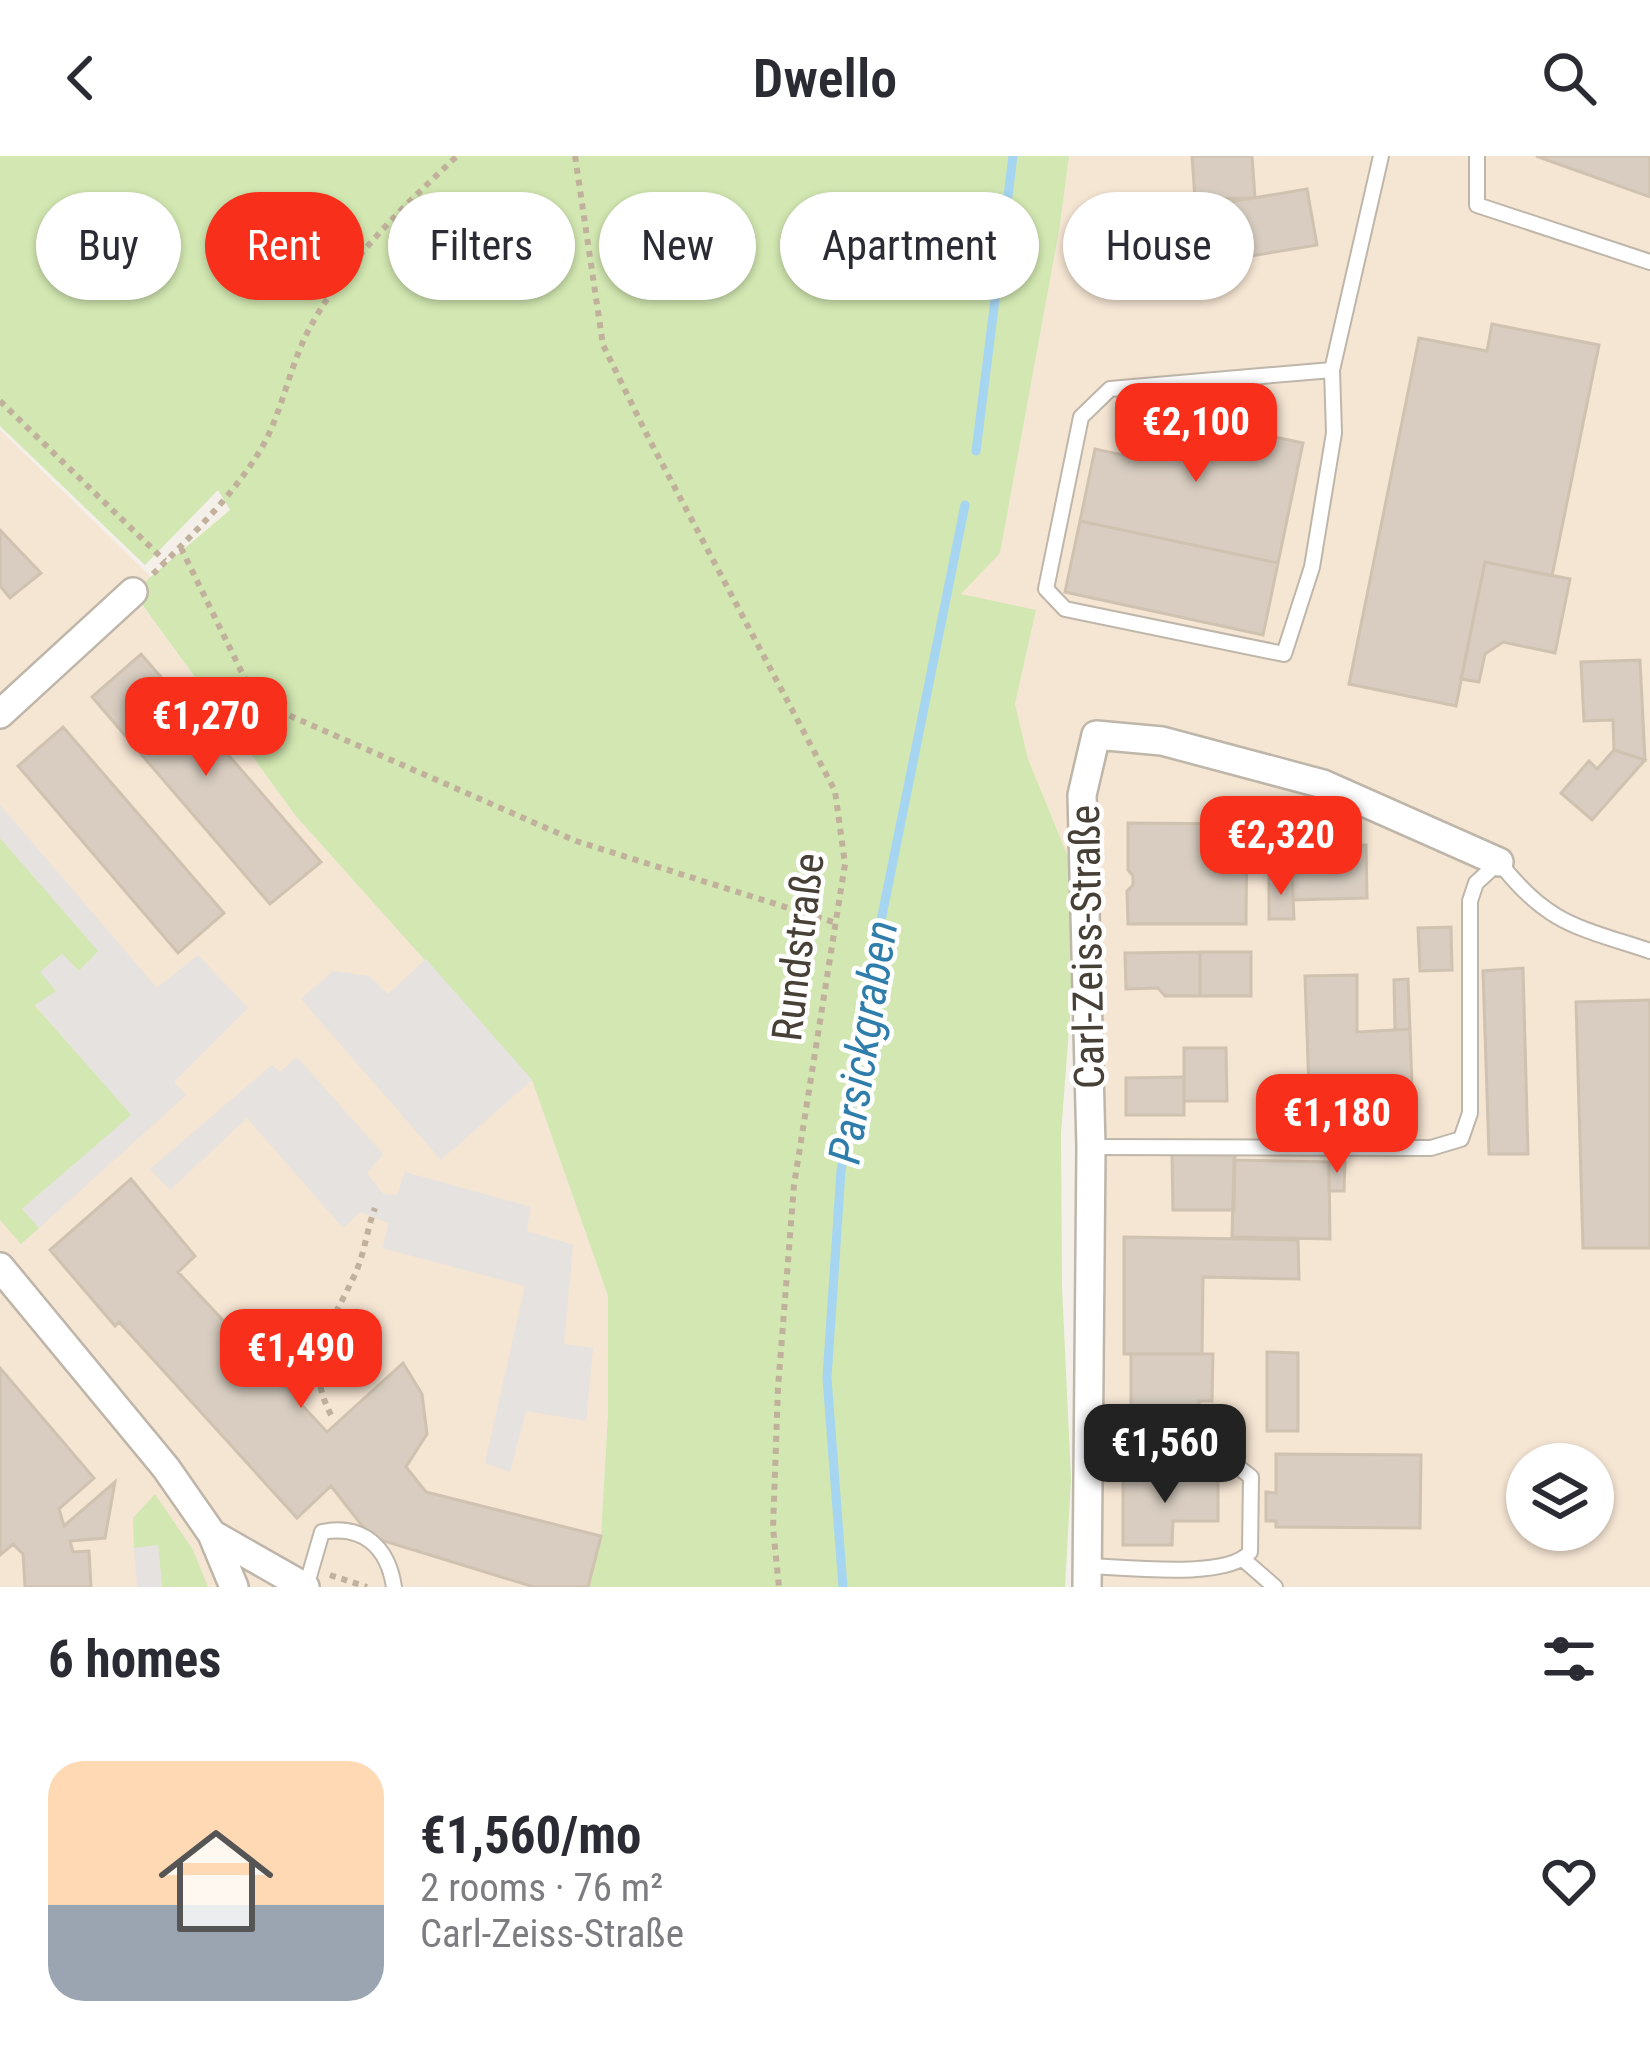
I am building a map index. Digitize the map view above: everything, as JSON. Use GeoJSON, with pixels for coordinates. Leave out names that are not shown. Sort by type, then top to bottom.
{"type":"FeatureCollection","features":[{"type":"Feature","properties":{"kind":"street"},"geometry":{"type":"LineString","coordinates":[[0,714],[133,592]]}},
{"type":"Feature","properties":{"kind":"street","name":"Carl-Zeiss-Straße"},"geometry":{"type":"LineString","coordinates":[[1087,1577],[1091,1147],[1082,795],[1096,735],[1162,741],[1323,784],[1499,862]]}},
{"type":"Feature","properties":{"kind":"street"},"geometry":{"type":"LineString","coordinates":[[0,1267],[166,1468],[212,1534],[234,1587]]}},
{"type":"Feature","properties":{"kind":"street"},"geometry":{"type":"LineString","coordinates":[[212,1534],[304,1587]]}},
{"type":"Feature","properties":{"kind":"street"},"geometry":{"type":"LineString","coordinates":[[289,1587],[304,1587]]}},
{"type":"Feature","properties":{"kind":"lane"},"geometry":{"type":"LineString","coordinates":[[1332,370],[1110,388],[1081,417],[1046,589],[1065,609],[1285,654],[1312,567],[1334,434],[1332,370],[1381,156]]}},
{"type":"Feature","properties":{"kind":"lane"},"geometry":{"type":"LineString","coordinates":[[1478,156],[1477,205],[1650,262]]}},
{"type":"Feature","properties":{"kind":"lane"},"geometry":{"type":"LineString","coordinates":[[1091,1147],[1430,1148],[1462,1139],[1470,1113],[1470,901],[1476,883],[1499,862],[1542,909],[1569,924],[1650,951]]}},
{"type":"Feature","properties":{"kind":"lane"},"geometry":{"type":"LineString","coordinates":[[1087,1577],[1219,1568],[1244,1560],[1250,1552],[1251,1496],[1246,1469],[1217,1461],[1088,1462]]}},
{"type":"Feature","properties":{"kind":"lane"},"geometry":{"type":"LineString","coordinates":[[304,1587],[322,1532],[344,1528],[373,1542],[391,1565],[394,1587]]}},
{"type":"Feature","properties":{"kind":"lane"},"geometry":{"type":"LineString","coordinates":[[1244,1560],[1275,1587]]}},
{"type":"Feature","properties":{"kind":"path"},"geometry":{"type":"LineString","coordinates":[[133,592],[181,548],[262,447],[310,325],[344,273],[384,226],[457,156]]}},
{"type":"Feature","properties":{"kind":"path","name":"Rundstraße"},"geometry":{"type":"LineString","coordinates":[[575,156],[604,345],[647,436],[836,791],[845,864],[794,1185],[778,1388],[773,1528],[779,1587]]}},
{"type":"Feature","properties":{"kind":"path"},"geometry":{"type":"LineString","coordinates":[[0,401],[166,562]]}},
{"type":"Feature","properties":{"kind":"path"},"geometry":{"type":"LineString","coordinates":[[181,548],[247,683],[286,714],[576,841],[836,923]]}},
{"type":"Feature","properties":{"kind":"path"},"geometry":{"type":"LineString","coordinates":[[331,1414],[322,1399],[316,1368],[332,1318],[357,1269],[375,1208]]}},
{"type":"Feature","properties":{"kind":"shaded area"},"geometry":{"type":"Polygon","coordinates":[[[1069,156],[1650,156],[1650,1587],[1087,1587],[1080,886],[1028,759],[1015,704],[1036,611],[960,595],[1000,552],[1063,202],[1063,300],[1254,300],[1254,192],[1064,192],[1069,156]]]}},
{"type":"Feature","properties":{"kind":"shaded area"},"geometry":{"type":"Polygon","coordinates":[[[0,430],[151,577],[133,593],[295,815],[532,1080],[608,1296],[601,1536],[588,1587],[0,1587],[0,430]]]}},
{"type":"Feature","properties":{"kind":"shaded area"},"geometry":{"type":"Polygon","coordinates":[[[0,805],[157,988],[198,955],[248,1008],[174,1082],[186,1095],[39,1228],[22,1209],[131,1115],[35,1005],[56,991],[40,972],[62,954],[79,971],[98,951],[0,838],[0,805]]]}},
{"type":"Feature","properties":{"kind":"shaded area"},"geometry":{"type":"Polygon","coordinates":[[[426,959],[532,1080],[441,1160],[301,999],[333,971],[369,976],[388,994],[426,959]]]}},
{"type":"Feature","properties":{"kind":"shaded area"},"geometry":{"type":"Polygon","coordinates":[[[297,1057],[383,1154],[367,1173],[383,1194],[397,1195],[405,1172],[531,1207],[527,1231],[573,1245],[564,1344],[593,1348],[586,1421],[526,1411],[510,1472],[485,1463],[525,1286],[382,1248],[389,1223],[360,1212],[343,1228],[247,1118],[170,1190],[150,1169],[272,1065],[280,1072],[297,1057]]]}},
{"type":"Feature","properties":{"kind":"shaded area"},"geometry":{"type":"Polygon","coordinates":[[[158,1545],[162,1587],[137,1587],[134,1548],[158,1545]]]}},
{"type":"Feature","properties":{"kind":"green space"},"geometry":{"type":"Polygon","coordinates":[[[0,156],[1069,156],[1000,553],[961,594],[1036,610],[1015,704],[1028,759],[1080,886],[1061,1133],[1071,1479],[1065,1587],[588,1587],[601,1536],[608,1296],[532,1080],[295,815],[133,592],[230,510],[218,490],[145,565],[0,426],[0,156]]]}},
{"type":"Feature","properties":{"kind":"green space"},"geometry":{"type":"Polygon","coordinates":[[[0,838],[99,951],[79,971],[62,954],[41,971],[57,991],[35,1006],[132,1115],[23,1208],[39,1228],[21,1244],[0,1220],[0,838]]]}},
{"type":"Feature","properties":{"kind":"green space"},"geometry":{"type":"Polygon","coordinates":[[[155,1494],[193,1550],[208,1587],[162,1587],[158,1546],[134,1548],[133,1518],[155,1494]]]}},
{"type":"Feature","properties":{"kind":"building"},"geometry":{"type":"Polygon","coordinates":[[[1192,156],[1252,156],[1255,198],[1254,192],[1195,192],[1192,156]]]}},
{"type":"Feature","properties":{"kind":"building"},"geometry":{"type":"Polygon","coordinates":[[[1536,156],[1650,156],[1650,197],[1536,156]]]}},
{"type":"Feature","properties":{"kind":"building"},"geometry":{"type":"Polygon","coordinates":[[[1307,189],[1317,245],[1254,256],[1254,198],[1307,189]]]}},
{"type":"Feature","properties":{"kind":"building"},"geometry":{"type":"Polygon","coordinates":[[[1492,324],[1599,345],[1552,576],[1485,562],[1456,706],[1349,684],[1419,338],[1487,351],[1492,324]]]}},
{"type":"Feature","properties":{"kind":"building"},"geometry":{"type":"Polygon","coordinates":[[[1133,407],[1303,443],[1278,563],[1080,521],[1095,449],[1123,455],[1133,407]]]}},
{"type":"Feature","properties":{"kind":"building"},"geometry":{"type":"Polygon","coordinates":[[[1080,521],[1278,563],[1263,635],[1065,592],[1080,521]]]}},
{"type":"Feature","properties":{"kind":"building"},"geometry":{"type":"Polygon","coordinates":[[[0,530],[41,573],[10,598],[0,586],[0,530]]]}},
{"type":"Feature","properties":{"kind":"building"},"geometry":{"type":"Polygon","coordinates":[[[1485,562],[1570,579],[1555,653],[1503,642],[1485,654],[1479,682],[1461,679],[1485,562]]]}},
{"type":"Feature","properties":{"kind":"building"},"geometry":{"type":"Polygon","coordinates":[[[141,654],[321,862],[270,904],[92,697],[141,654]]]}},
{"type":"Feature","properties":{"kind":"building"},"geometry":{"type":"Polygon","coordinates":[[[1640,660],[1645,760],[1614,750],[1613,720],[1584,721],[1581,662],[1640,660]]]}},
{"type":"Feature","properties":{"kind":"building"},"geometry":{"type":"Polygon","coordinates":[[[63,727],[224,913],[178,953],[18,766],[63,727]]]}},
{"type":"Feature","properties":{"kind":"building"},"geometry":{"type":"Polygon","coordinates":[[[1614,750],[1645,760],[1592,820],[1561,793],[1589,761],[1597,769],[1614,750]]]}},
{"type":"Feature","properties":{"kind":"building"},"geometry":{"type":"Polygon","coordinates":[[[1128,823],[1247,824],[1246,924],[1128,924],[1127,891],[1133,876],[1128,870],[1128,823]]]}},
{"type":"Feature","properties":{"kind":"building"},"geometry":{"type":"Polygon","coordinates":[[[1337,836],[1337,846],[1366,845],[1367,898],[1293,900],[1292,837],[1337,836]]]}},
{"type":"Feature","properties":{"kind":"building"},"geometry":{"type":"Polygon","coordinates":[[[1292,875],[1294,919],[1269,919],[1269,876],[1292,875]]]}},
{"type":"Feature","properties":{"kind":"building"},"geometry":{"type":"Polygon","coordinates":[[[1451,927],[1452,970],[1420,971],[1418,928],[1451,927]]]}},
{"type":"Feature","properties":{"kind":"building"},"geometry":{"type":"Polygon","coordinates":[[[1200,952],[1251,952],[1251,996],[1200,996],[1200,952]]]}},
{"type":"Feature","properties":{"kind":"building"},"geometry":{"type":"Polygon","coordinates":[[[1200,952],[1200,996],[1165,996],[1158,988],[1126,989],[1125,953],[1200,952]]]}},
{"type":"Feature","properties":{"kind":"building"},"geometry":{"type":"Polygon","coordinates":[[[1523,968],[1528,1154],[1489,1154],[1483,971],[1523,968]]]}},
{"type":"Feature","properties":{"kind":"building"},"geometry":{"type":"Polygon","coordinates":[[[1357,975],[1357,1032],[1410,1029],[1412,1087],[1309,1090],[1305,976],[1357,975]]]}},
{"type":"Feature","properties":{"kind":"building"},"geometry":{"type":"Polygon","coordinates":[[[1408,979],[1410,1029],[1395,1030],[1394,980],[1408,979]]]}},
{"type":"Feature","properties":{"kind":"building"},"geometry":{"type":"Polygon","coordinates":[[[1650,1000],[1650,1248],[1583,1248],[1576,1002],[1650,1000]]]}},
{"type":"Feature","properties":{"kind":"building"},"geometry":{"type":"Polygon","coordinates":[[[1184,1048],[1226,1048],[1227,1101],[1184,1101],[1184,1048]]]}},
{"type":"Feature","properties":{"kind":"building"},"geometry":{"type":"Polygon","coordinates":[[[1184,1077],[1184,1115],[1126,1115],[1126,1078],[1184,1077]]]}},
{"type":"Feature","properties":{"kind":"building"},"geometry":{"type":"Polygon","coordinates":[[[1172,1154],[1235,1155],[1234,1210],[1173,1210],[1172,1154]]]}},
{"type":"Feature","properties":{"kind":"building"},"geometry":{"type":"Polygon","coordinates":[[[1234,1160],[1329,1162],[1330,1239],[1232,1237],[1234,1160]]]}},
{"type":"Feature","properties":{"kind":"building"},"geometry":{"type":"Polygon","coordinates":[[[1329,1162],[1345,1162],[1344,1191],[1329,1191],[1329,1162]]]}},
{"type":"Feature","properties":{"kind":"building"},"geometry":{"type":"Polygon","coordinates":[[[131,1179],[195,1256],[178,1272],[327,1432],[403,1363],[422,1394],[427,1434],[406,1467],[426,1492],[601,1536],[588,1587],[534,1587],[371,1537],[331,1486],[297,1518],[119,1322],[115,1326],[50,1250],[131,1179]]]}},
{"type":"Feature","properties":{"kind":"building"},"geometry":{"type":"Polygon","coordinates":[[[1124,1237],[1298,1240],[1299,1279],[1203,1277],[1202,1354],[1124,1354],[1124,1237]]]}},
{"type":"Feature","properties":{"kind":"building"},"geometry":{"type":"Polygon","coordinates":[[[1267,1352],[1298,1353],[1298,1431],[1267,1431],[1267,1352]]]}},
{"type":"Feature","properties":{"kind":"building"},"geometry":{"type":"Polygon","coordinates":[[[1131,1354],[1213,1354],[1212,1401],[1199,1401],[1199,1433],[1131,1433],[1131,1354]]]}},
{"type":"Feature","properties":{"kind":"building"},"geometry":{"type":"Polygon","coordinates":[[[0,1368],[94,1478],[59,1509],[64,1526],[115,1482],[105,1538],[70,1541],[73,1552],[89,1551],[91,1587],[25,1587],[23,1554],[13,1544],[0,1555],[0,1368]]]}},
{"type":"Feature","properties":{"kind":"building"},"geometry":{"type":"Polygon","coordinates":[[[1276,1454],[1421,1455],[1420,1528],[1276,1527],[1276,1521],[1266,1521],[1266,1492],[1276,1493],[1276,1454]]]}},
{"type":"Feature","properties":{"kind":"building"},"geometry":{"type":"Polygon","coordinates":[[[1123,1475],[1218,1476],[1218,1521],[1173,1521],[1172,1545],[1123,1545],[1123,1475]]]}},
{"type":"Feature","properties":{"kind":"waterway","name":"Parsickgraben"},"geometry":{"type":"LineString","coordinates":[[976,451],[1013,156]]}},
{"type":"Feature","properties":{"kind":"waterway","name":"Parsickgraben"},"geometry":{"type":"LineString","coordinates":[[843,1587],[827,1378],[841,1171],[868,985],[965,505]]}}]}
